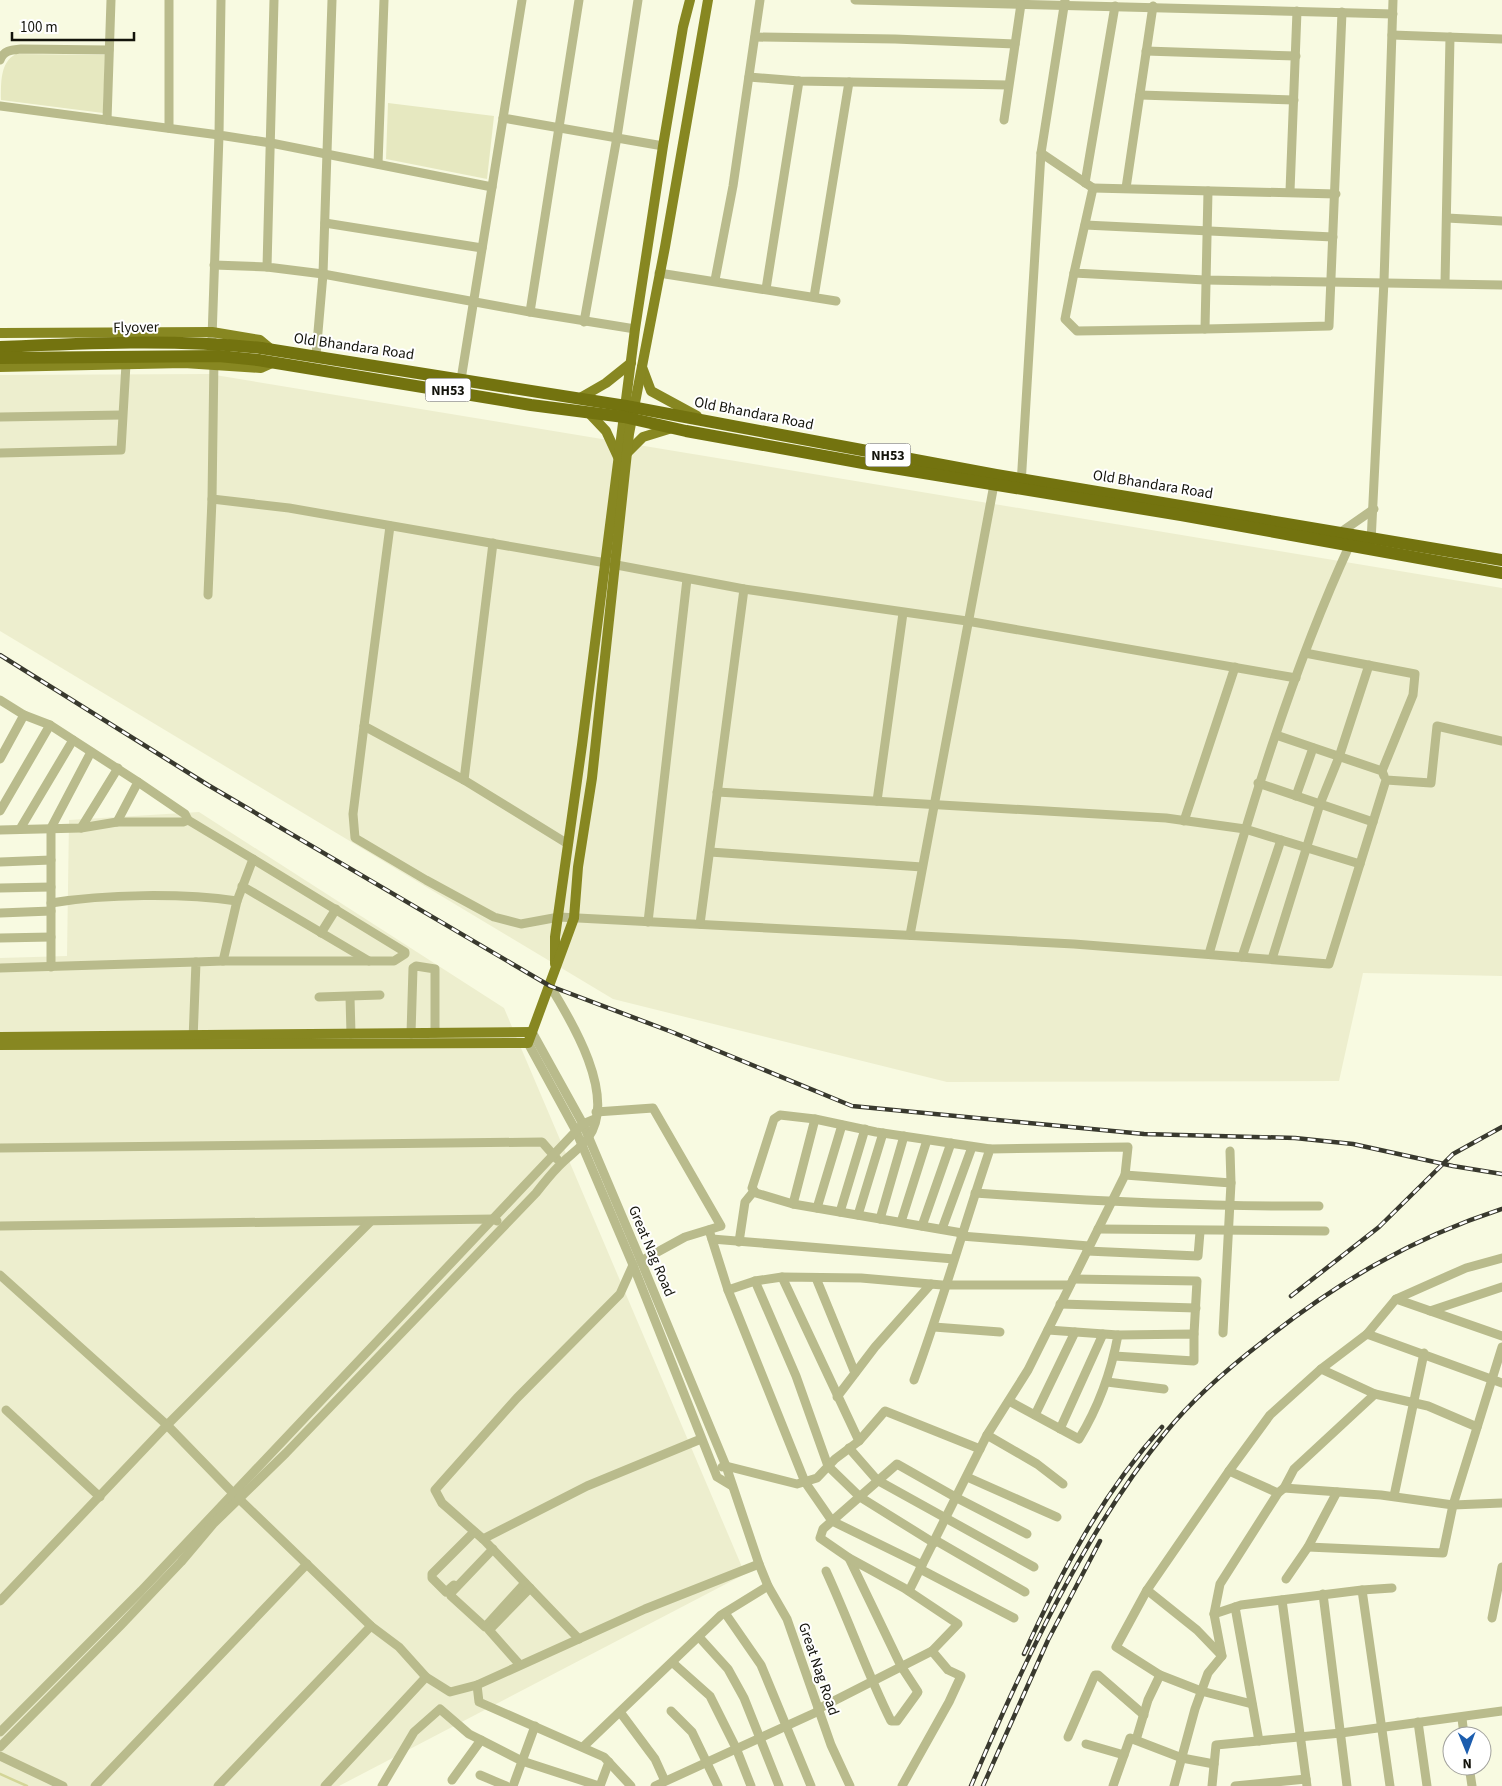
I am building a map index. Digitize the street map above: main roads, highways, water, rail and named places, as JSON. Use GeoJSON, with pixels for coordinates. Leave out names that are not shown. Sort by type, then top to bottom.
{"type":"FeatureCollection","features":[{"type":"Feature","properties":{"kind":"highway","name":"Flyover"},"geometry":{"type":"LineString","coordinates":[[0,347],[220,343],[266,356]]}},
{"type":"Feature","properties":{"kind":"highway","name":"Old Bhandara Road"},"geometry":{"type":"LineString","coordinates":[[266,356],[316,355],[460,386],[580,398],[628,412],[707,421],[782,441],[995,480],[1341,532],[1352,540],[1371,544],[1502,560]]}},
{"type":"Feature","properties":{"kind":"highway","name":"Flyover"},"geometry":{"type":"LineString","coordinates":[[0,358],[266,356]]}},
{"type":"Feature","properties":{"kind":"highway","name":"NH53"},"geometry":{"type":"LineString","coordinates":[[266,356],[460,386],[589,413],[628,412],[672,428],[782,441]]}},
{"type":"Feature","properties":{"kind":"highway","name":"NH53"},"geometry":{"type":"LineString","coordinates":[[1021,484],[1352,540]]}},
{"type":"Feature","properties":{"kind":"highway","name":"NH53"},"geometry":{"type":"LineString","coordinates":[[1371,544],[1502,573]]}},
{"type":"Feature","properties":{"kind":"main road"},"geometry":{"type":"LineString","coordinates":[[0,1037],[528,1043],[574,918],[578,867],[592,778],[635,329],[683,26],[690,0]]}},
{"type":"Feature","properties":{"kind":"main road"},"geometry":{"type":"LineString","coordinates":[[628,412],[642,366],[708,0]]}},
{"type":"Feature","properties":{"kind":"main road","name":"Old Bhandara Road"},"geometry":{"type":"LineString","coordinates":[[0,333],[212,332],[260,340],[266,356]]}},
{"type":"Feature","properties":{"kind":"main road","name":"NH53"},"geometry":{"type":"LineString","coordinates":[[0,367],[214,364],[260,368],[266,356]]}},
{"type":"Feature","properties":{"kind":"main road"},"geometry":{"type":"LineString","coordinates":[[580,398],[606,383],[631,363]]}},
{"type":"Feature","properties":{"kind":"main road"},"geometry":{"type":"LineString","coordinates":[[642,366],[651,391],[675,406],[707,421]]}},
{"type":"Feature","properties":{"kind":"main road"},"geometry":{"type":"LineString","coordinates":[[589,413],[606,431],[623,456]]}},
{"type":"Feature","properties":{"kind":"main road"},"geometry":{"type":"LineString","coordinates":[[623,456],[644,437],[672,428]]}},
{"type":"Feature","properties":{"kind":"main road"},"geometry":{"type":"LineString","coordinates":[[555,969],[555,937],[611,564]]}},
{"type":"Feature","properties":{"kind":"main road"},"geometry":{"type":"LineString","coordinates":[[0,1045],[351,1034],[532,1032]]}},
{"type":"Feature","properties":{"kind":"waterway"},"geometry":{"type":"LineString","coordinates":[[0,1774],[27,1786]]}},
{"type":"Feature","properties":{"kind":"railway"},"geometry":{"type":"LineString","coordinates":[[0,655],[208,785],[550,986],[672,1032],[852,1106],[1144,1134],[1295,1138],[1353,1144],[1453,1166],[1502,1174]]}},
{"type":"Feature","properties":{"kind":"railway"},"geometry":{"type":"LineString","coordinates":[[1291,1296],[1379,1227],[1453,1154],[1502,1127]]}},
{"type":"Feature","properties":{"kind":"railway"},"geometry":{"type":"LineString","coordinates":[[971,1786],[1033,1649],[1081,1557],[1136,1471],[1187,1408],[1210,1385],[1248,1353],[1289,1321],[1346,1282],[1436,1234],[1502,1209]]}},
{"type":"Feature","properties":{"kind":"railway"},"geometry":{"type":"LineString","coordinates":[[1024,1654],[1053,1593],[1084,1535],[1120,1479],[1162,1427]]}},
{"type":"Feature","properties":{"kind":"railway"},"geometry":{"type":"LineString","coordinates":[[983,1786],[1048,1640],[1100,1541]]}}]}
